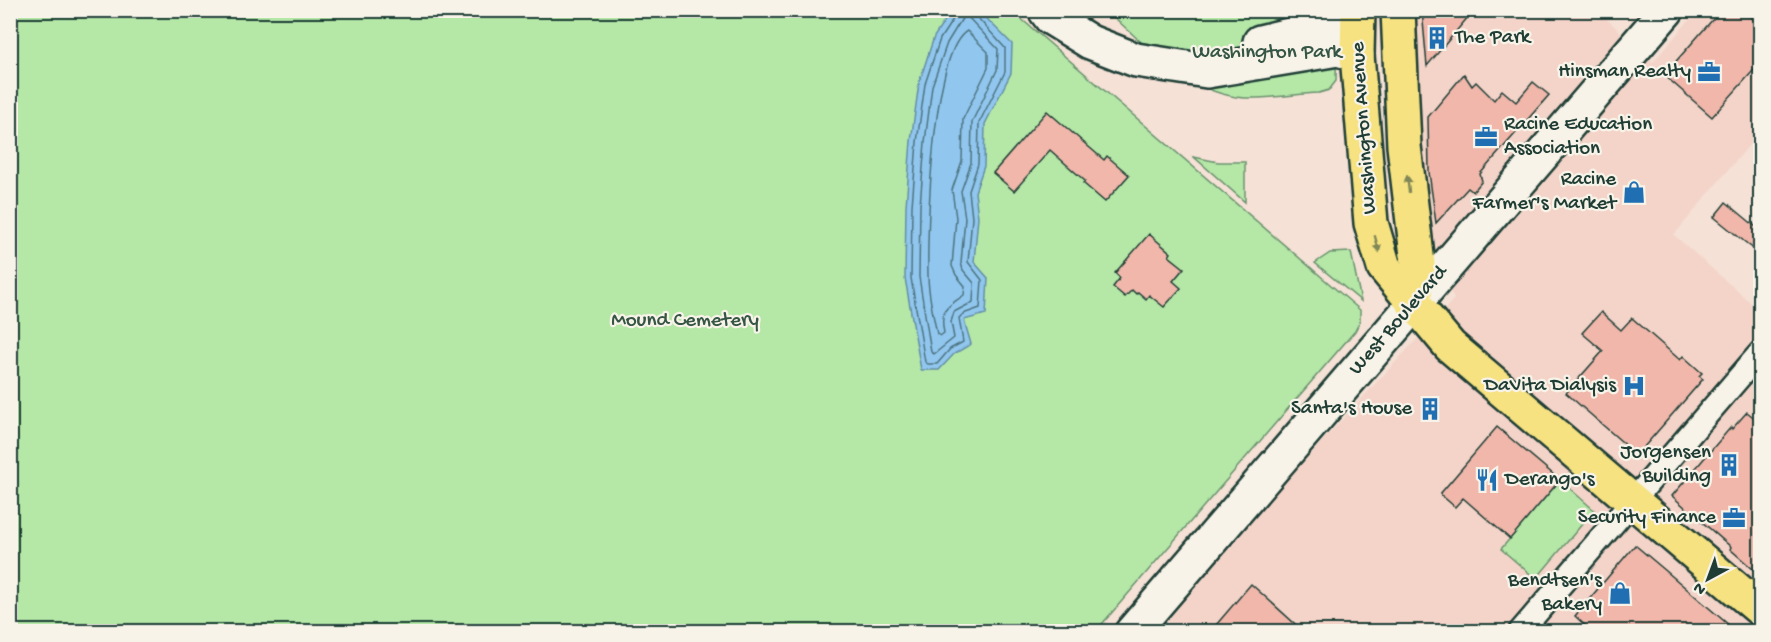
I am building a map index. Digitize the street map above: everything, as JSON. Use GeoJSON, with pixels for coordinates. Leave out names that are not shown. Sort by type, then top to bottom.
{"type":"FeatureCollection","features":[{"type":"Feature","properties":{"kind":"main road","name":"Washington Avenue"},"geometry":{"type":"LineString","coordinates":[[1398,10],[1404,146],[1418,264],[1414,304]]}},
{"type":"Feature","properties":{"kind":"main road","name":"Washington Avenue"},"geometry":{"type":"LineString","coordinates":[[1358,15],[1357,56],[1371,223],[1384,267],[1450,346],[1761,609]]}},
{"type":"Feature","properties":{"kind":"main road"},"geometry":{"type":"LineString","coordinates":[[1358,15],[1383,44],[1386,89],[1404,146]]}},
{"type":"Feature","properties":{"kind":"street"},"geometry":{"type":"LineString","coordinates":[[1045,10],[1051,18],[1090,42],[1136,60],[1207,71],[1338,49],[1357,56]]}},
{"type":"Feature","properties":{"kind":"street"},"geometry":{"type":"LineString","coordinates":[[1081,10],[1098,24],[1156,45],[1205,49],[1252,43],[1358,15]]}},
{"type":"Feature","properties":{"kind":"street","name":"West Boulevard"},"geometry":{"type":"LineString","coordinates":[[1132,632],[1667,10]]}},
{"type":"Feature","properties":{"kind":"street"},"geometry":{"type":"LineString","coordinates":[[1520,632],[1761,353]]}},
{"type":"Feature","properties":{"kind":"shaded area"},"geometry":{"type":"Polygon","coordinates":[[[1410,11],[1598,11],[1653,62],[1697,11],[1760,11],[1760,132],[1674,235],[1760,311],[1760,631],[1158,632],[1299,466],[1454,299],[1423,229],[1410,11]]]}},
{"type":"Feature","properties":{"kind":"green space","name":"Mound Cemetery"},"geometry":{"type":"Polygon","coordinates":[[[10,11],[1012,11],[1360,310],[1360,321],[1355,331],[1096,631],[11,631],[10,11]]]}},
{"type":"Feature","properties":{"kind":"green space","name":"Washington Park"},"geometry":{"type":"Polygon","coordinates":[[[1107,11],[1337,11],[1336,81],[1329,90],[1319,93],[1254,98],[1224,95],[1205,88],[1170,66],[1107,11]]]}},
{"type":"Feature","properties":{"kind":"green space"},"geometry":{"type":"Polygon","coordinates":[[[1194,157],[1218,162],[1245,162],[1245,202],[1194,157]]]}},
{"type":"Feature","properties":{"kind":"green space"},"geometry":{"type":"Polygon","coordinates":[[[1351,252],[1361,301],[1315,263],[1330,253],[1351,252]]]}},
{"type":"Feature","properties":{"kind":"green space"},"geometry":{"type":"Polygon","coordinates":[[[1560,480],[1594,510],[1536,579],[1501,549],[1560,480]]]}},
{"type":"Feature","properties":{"kind":"water"},"geometry":{"type":"Polygon","coordinates":[[[951,11],[979,11],[1012,44],[1011,73],[985,124],[984,166],[975,192],[978,217],[974,262],[988,278],[986,314],[964,320],[971,344],[954,354],[939,370],[921,370],[905,278],[906,206],[911,141],[919,83],[934,37],[951,11]]]}},
{"type":"Feature","properties":{"kind":"building","name":"The Park"},"geometry":{"type":"Polygon","coordinates":[[[1422,10],[1474,10],[1427,66],[1422,10]]]}},
{"type":"Feature","properties":{"kind":"building"},"geometry":{"type":"Polygon","coordinates":[[[1721,10],[1743,10],[1761,26],[1761,62],[1712,117],[1664,75],[1721,10]]]}},
{"type":"Feature","properties":{"kind":"building","name":"Racine Education Association"},"geometry":{"type":"Polygon","coordinates":[[[1464,74],[1472,86],[1476,82],[1494,100],[1502,90],[1516,102],[1533,82],[1549,95],[1480,174],[1482,181],[1473,192],[1468,188],[1436,223],[1429,172],[1428,117],[1464,74]]]}},
{"type":"Feature","properties":{"kind":"building"},"geometry":{"type":"Polygon","coordinates":[[[1047,111],[1104,160],[1107,156],[1129,175],[1105,202],[1050,150],[1014,191],[993,173],[1047,111]]]}},
{"type":"Feature","properties":{"kind":"building"},"geometry":{"type":"Polygon","coordinates":[[[1726,202],[1761,231],[1761,255],[1714,217],[1726,202]]]}},
{"type":"Feature","properties":{"kind":"building"},"geometry":{"type":"Polygon","coordinates":[[[1149,234],[1171,253],[1169,256],[1184,268],[1173,281],[1181,288],[1164,307],[1149,295],[1146,299],[1132,290],[1125,297],[1113,287],[1120,278],[1115,273],[1149,234]]]}},
{"type":"Feature","properties":{"kind":"building","name":"DaVita Dialysis"},"geometry":{"type":"Polygon","coordinates":[[[1601,312],[1621,330],[1632,318],[1680,360],[1683,356],[1702,373],[1699,376],[1703,379],[1637,455],[1566,393],[1603,351],[1582,333],[1601,312]]]}},
{"type":"Feature","properties":{"kind":"building","name":"Jorgensen Building"},"geometry":{"type":"Polygon","coordinates":[[[1747,412],[1761,423],[1761,576],[1672,496],[1731,427],[1732,429],[1747,412]]]}},
{"type":"Feature","properties":{"kind":"building","name":"Derango's"},"geometry":{"type":"Polygon","coordinates":[[[1497,427],[1560,480],[1510,539],[1463,498],[1455,507],[1440,494],[1497,427]]]}},
{"type":"Feature","properties":{"kind":"building"},"geometry":{"type":"Polygon","coordinates":[[[1635,545],[1737,632],[1592,632],[1575,616],[1635,545]]]}},
{"type":"Feature","properties":{"kind":"building"},"geometry":{"type":"Polygon","coordinates":[[[1251,584],[1304,632],[1210,632],[1251,584]]]}},
{"type":"Feature","properties":{"kind":"place","name":"The Park"},"geometry":{"type":"Point","coordinates":[1437,38]}},
{"type":"Feature","properties":{"kind":"place","name":"Hinsman Realty"},"geometry":{"type":"Point","coordinates":[1709,72]}},
{"type":"Feature","properties":{"kind":"place","name":"Racine Education Association"},"geometry":{"type":"Point","coordinates":[1486,137]}},
{"type":"Feature","properties":{"kind":"place","name":"Racine Farmer's Market"},"geometry":{"type":"Point","coordinates":[1634,192]}},
{"type":"Feature","properties":{"kind":"place","name":"DaVita Dialysis"},"geometry":{"type":"Point","coordinates":[1634,386]}},
{"type":"Feature","properties":{"kind":"place","name":"Santa's House"},"geometry":{"type":"Point","coordinates":[1430,409]}},
{"type":"Feature","properties":{"kind":"place","name":"Jorgensen Building"},"geometry":{"type":"Point","coordinates":[1729,465]}},
{"type":"Feature","properties":{"kind":"place","name":"Derango's"},"geometry":{"type":"Point","coordinates":[1487,480]}},
{"type":"Feature","properties":{"kind":"place","name":"Security Finance"},"geometry":{"type":"Point","coordinates":[1734,518]}},
{"type":"Feature","properties":{"kind":"place","name":"Bendtsen's Bakery"},"geometry":{"type":"Point","coordinates":[1620,593]}}]}
